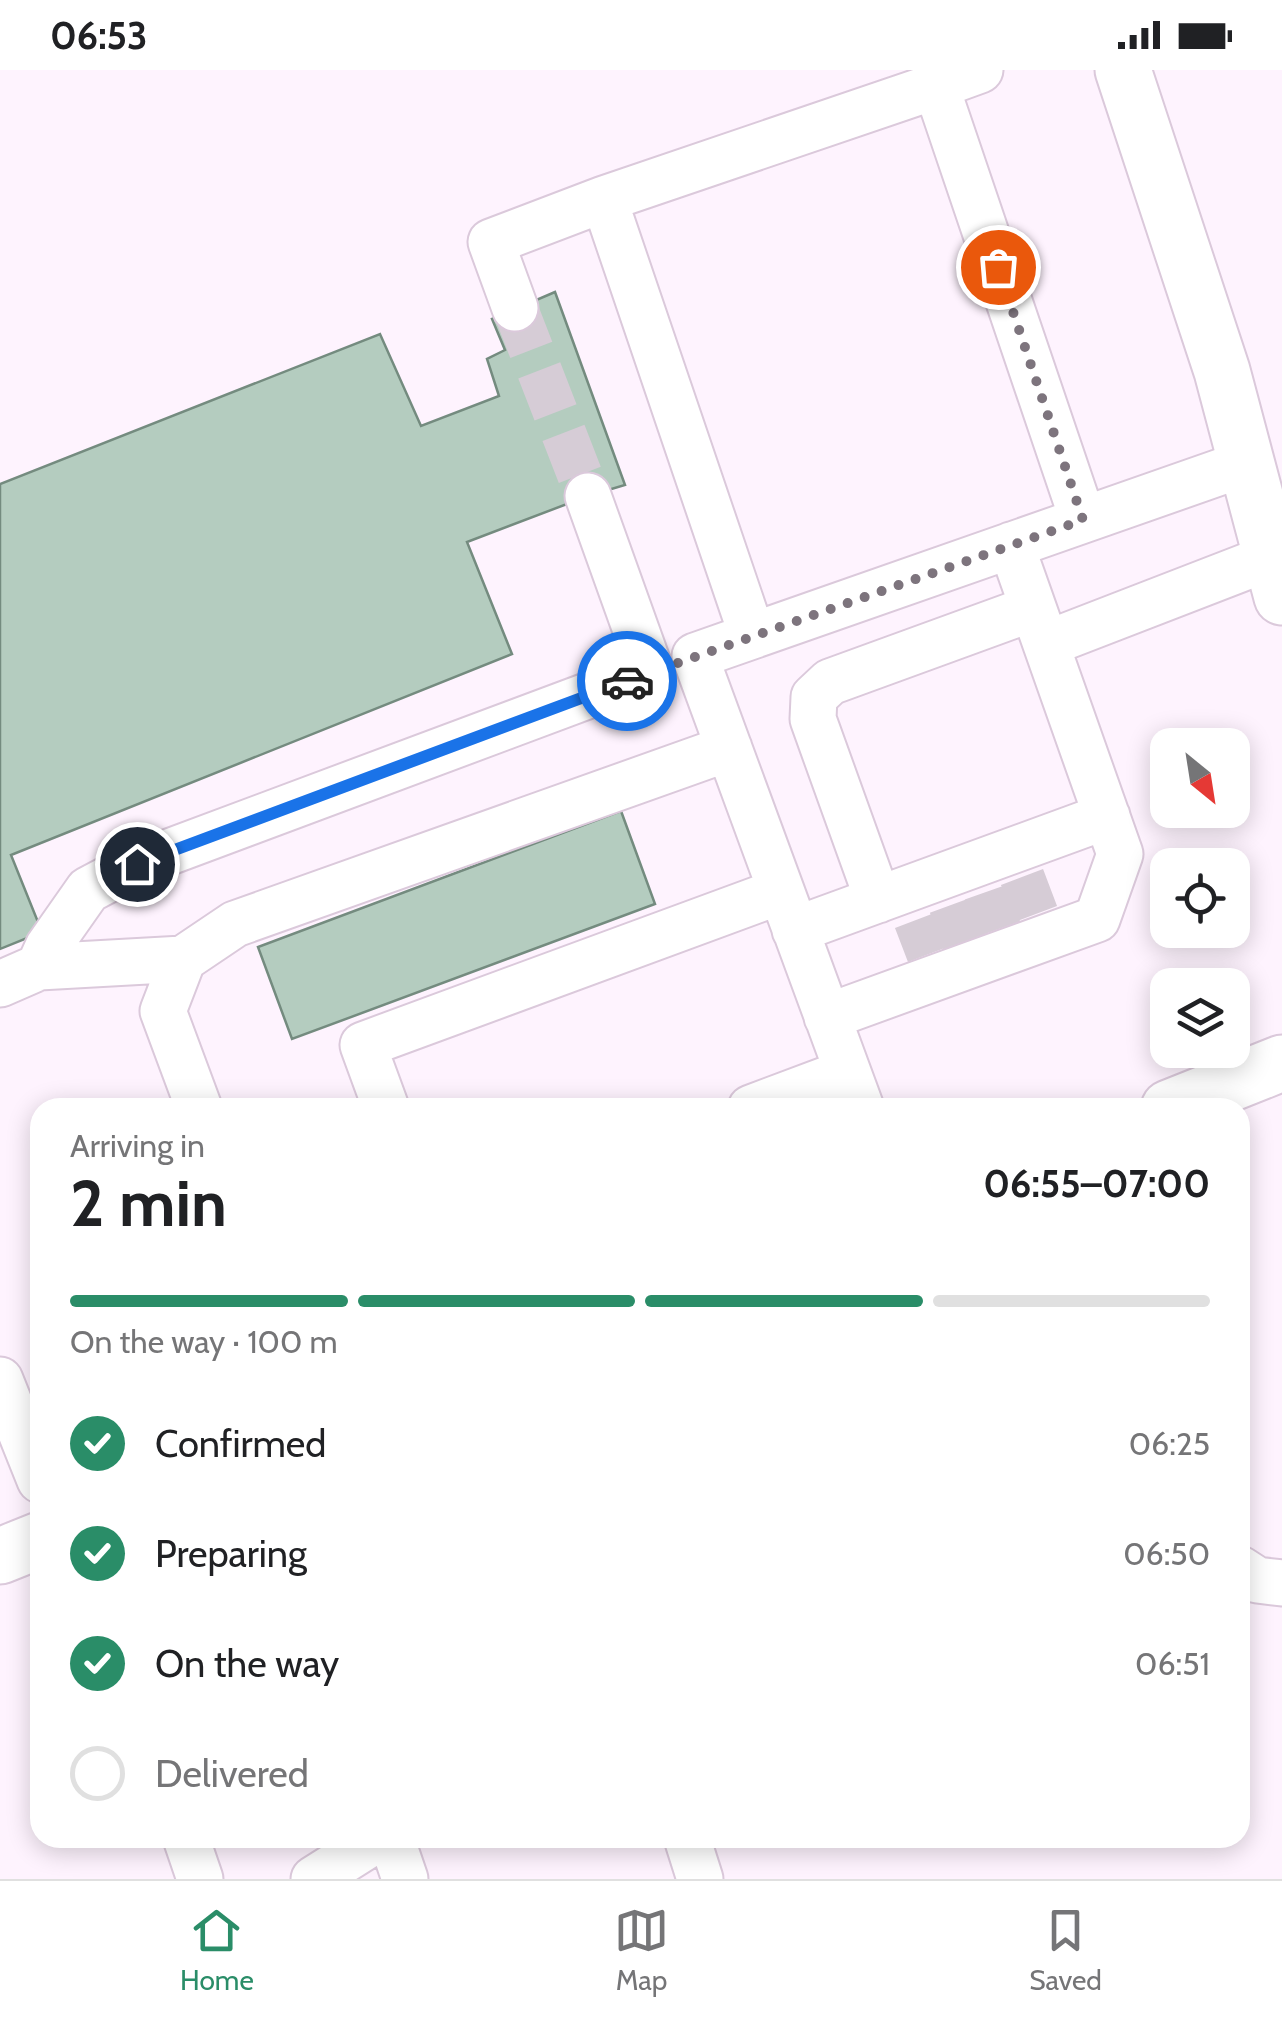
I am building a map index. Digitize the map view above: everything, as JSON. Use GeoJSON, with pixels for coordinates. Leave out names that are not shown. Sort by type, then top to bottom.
{"type":"FeatureCollection","features":[{"type":"Feature","properties":{"kind":"main road"},"geometry":{"type":"LineString","coordinates":[[1123,70],[1222,371],[1268,528]]}},
{"type":"Feature","properties":{"kind":"main road"},"geometry":{"type":"LineString","coordinates":[[1194,1098],[1282,1063]]}},
{"type":"Feature","properties":{"kind":"main road"},"geometry":{"type":"LineString","coordinates":[[0,1556],[30,1544]]}},
{"type":"Feature","properties":{"kind":"lane"},"geometry":{"type":"LineString","coordinates":[[515,308],[491,242],[604,199],[980,70]]}},
{"type":"Feature","properties":{"kind":"lane"},"geometry":{"type":"LineString","coordinates":[[936,86],[1083,520]]}},
{"type":"Feature","properties":{"kind":"lane"},"geometry":{"type":"LineString","coordinates":[[604,199],[752,636]]}},
{"type":"Feature","properties":{"kind":"lane"},"geometry":{"type":"LineString","coordinates":[[588,496],[651,672]]}},
{"type":"Feature","properties":{"kind":"lane"},"geometry":{"type":"LineString","coordinates":[[19,976],[48,947],[88,890],[137,864],[695,656],[1083,520],[1268,528]]}},
{"type":"Feature","properties":{"kind":"lane"},"geometry":{"type":"LineString","coordinates":[[969,914],[813,719],[814,698],[830,682],[1040,626],[1268,528]]}},
{"type":"Feature","properties":{"kind":"lane"},"geometry":{"type":"LineString","coordinates":[[382,1098],[362,1046],[788,910],[1096,919],[1120,854],[1012,546]]}},
{"type":"Feature","properties":{"kind":"lane"},"geometry":{"type":"LineString","coordinates":[[695,656],[854,1090],[808,1098]]}},
{"type":"Feature","properties":{"kind":"lane"},"geometry":{"type":"LineString","coordinates":[[19,976],[183,959],[236,924],[729,748]]}},
{"type":"Feature","properties":{"kind":"lane"},"geometry":{"type":"LineString","coordinates":[[828,1017],[1107,816]]}},
{"type":"Feature","properties":{"kind":"lane"},"geometry":{"type":"LineString","coordinates":[[183,959],[163,1011],[195,1098]]}},
{"type":"Feature","properties":{"kind":"lane"},"geometry":{"type":"LineString","coordinates":[[0,1380],[30,1455]]}},
{"type":"Feature","properties":{"kind":"lane"},"geometry":{"type":"LineString","coordinates":[[1250,1575],[1282,1583]]}},
{"type":"Feature","properties":{"kind":"lane"},"geometry":{"type":"LineString","coordinates":[[189,1848],[200,1879]]}},
{"type":"Feature","properties":{"kind":"lane"},"geometry":{"type":"LineString","coordinates":[[314,1879],[363,1848]]}},
{"type":"Feature","properties":{"kind":"lane"},"geometry":{"type":"LineString","coordinates":[[395,1848],[406,1879]]}},
{"type":"Feature","properties":{"kind":"lane"},"geometry":{"type":"LineString","coordinates":[[690,1848],[700,1879]]}},
{"type":"Feature","properties":{"kind":"building"},"geometry":{"type":"Polygon","coordinates":[[[555,292],[625,485],[467,542],[512,654],[11,855],[42,932],[0,949],[0,484],[380,334],[421,426],[499,396],[487,359],[505,350],[492,319],[555,292]]]}},
{"type":"Feature","properties":{"kind":"building"},"geometry":{"type":"Polygon","coordinates":[[[621,811],[655,904],[292,1039],[258,947],[621,811]]]}},
{"type":"Feature","properties":{"kind":"tunnel"},"geometry":{"type":"LineString","coordinates":[[515,308],[588,496]]}},
{"type":"Feature","properties":{"kind":"tunnel"},"geometry":{"type":"LineString","coordinates":[[1022,877],[1036,914]]}},
{"type":"Feature","properties":{"kind":"tunnel"},"geometry":{"type":"LineString","coordinates":[[986,892],[999,929]]}},
{"type":"Feature","properties":{"kind":"tunnel"},"geometry":{"type":"LineString","coordinates":[[951,905],[965,943]]}},
{"type":"Feature","properties":{"kind":"tunnel"},"geometry":{"type":"LineString","coordinates":[[916,920],[929,954]]}},
{"type":"Feature","properties":{"kind":"way so far"},"geometry":{"type":"LineString","coordinates":[[627,681],[1083,520],[998,267]]}},
{"type":"Feature","properties":{"kind":"route"},"geometry":{"type":"LineString","coordinates":[[137,864],[627,681]]}}]}
